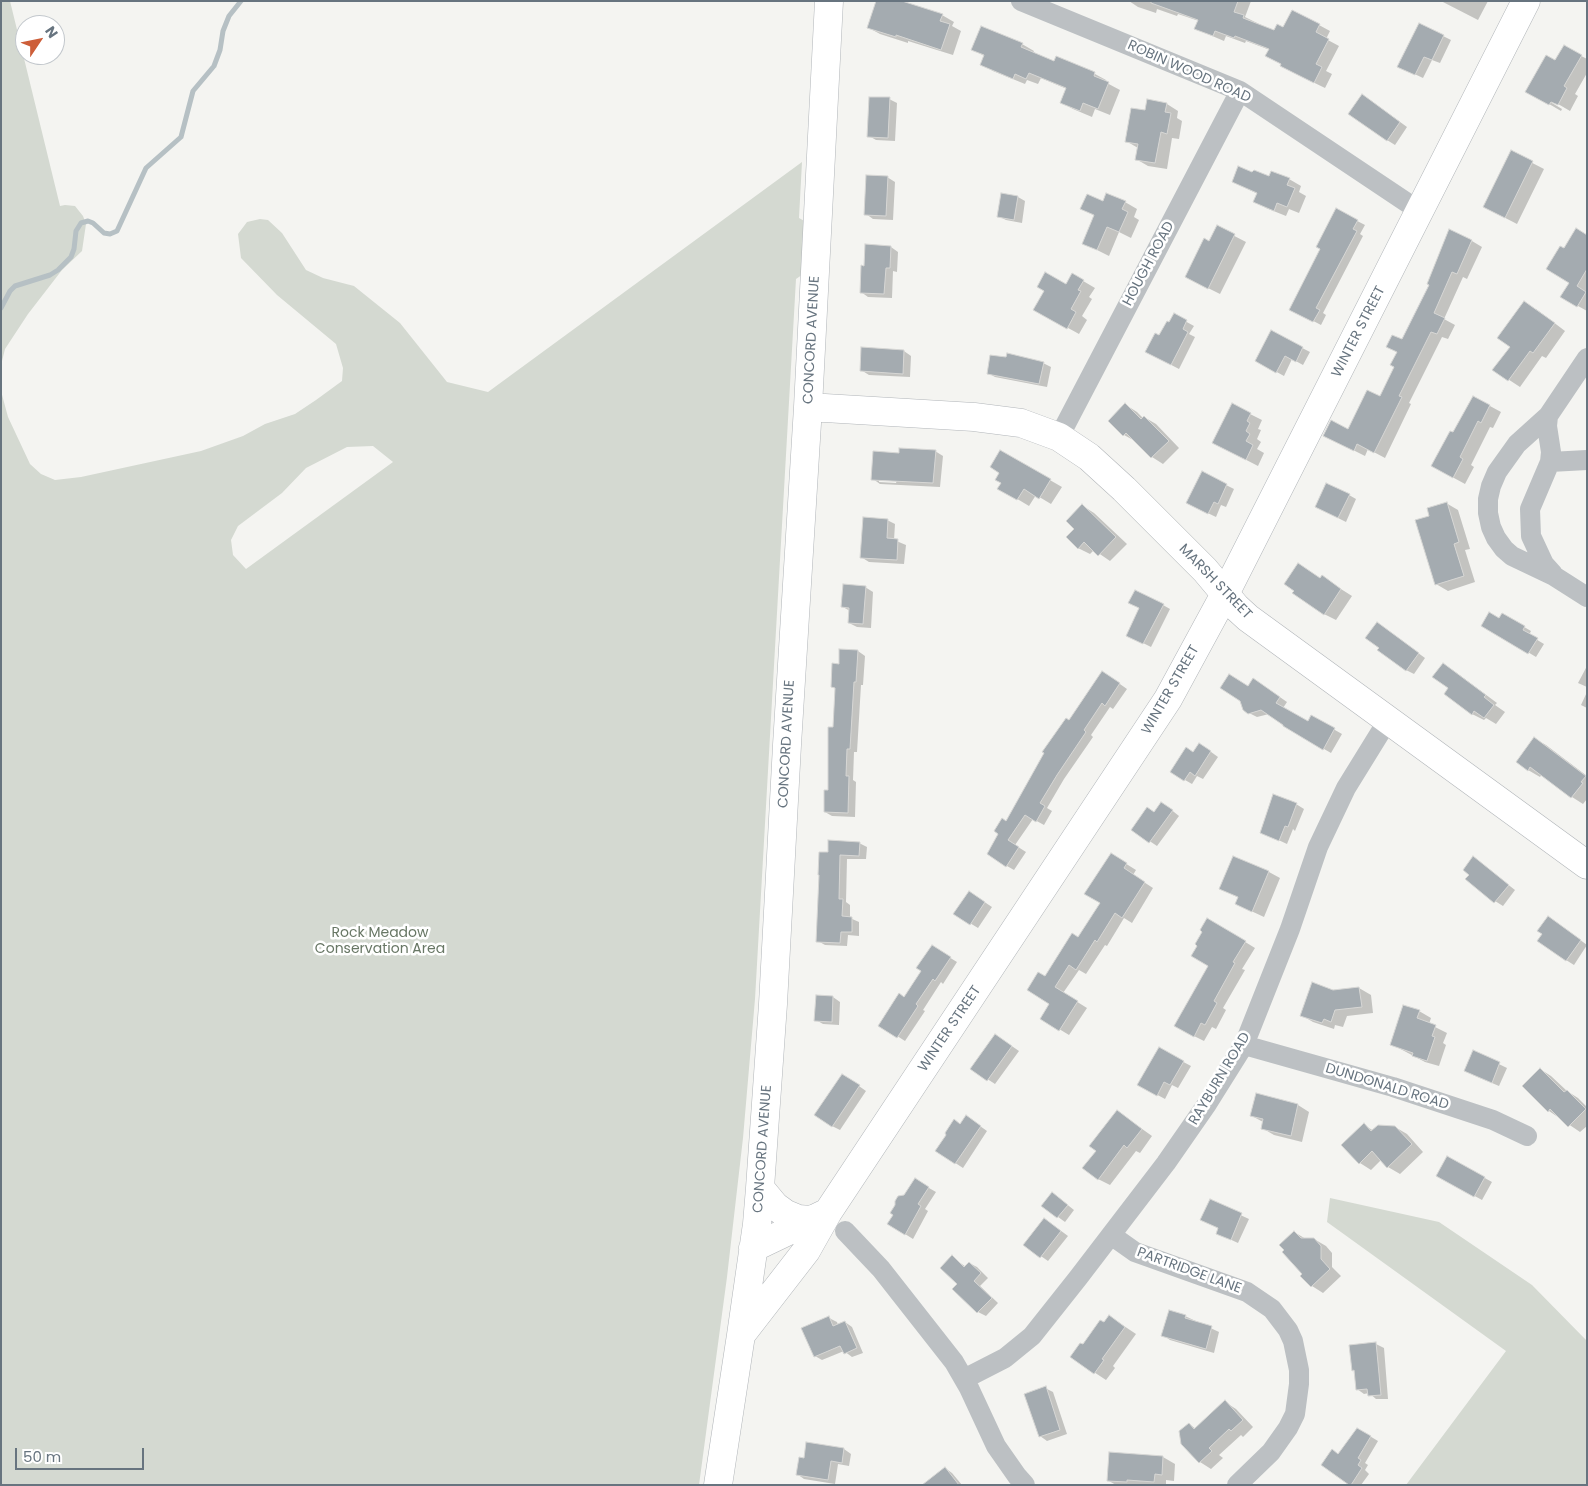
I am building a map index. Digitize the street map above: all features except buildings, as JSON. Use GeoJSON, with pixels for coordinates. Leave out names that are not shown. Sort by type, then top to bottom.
{"type":"FeatureCollection","features":[{"type":"Feature","properties":{"kind":"main road","name":"CONCORD AVENUE"},"geometry":{"type":"LineString","coordinates":[[718,1485],[741,1335],[760,1188],[808,407],[829,1]]}},
{"type":"Feature","properties":{"kind":"main road","name":"WINTER STREET"},"geometry":{"type":"LineString","coordinates":[[741,1335],[828,1221],[1151,727],[1225,594],[1421,212],[1526,1]]}},
{"type":"Feature","properties":{"kind":"main road","name":"MARSH STREET"},"geometry":{"type":"LineString","coordinates":[[808,407],[992,419],[1021,423],[1058,437],[1089,457],[1124,489],[1205,570],[1248,618],[1587,864]]}},
{"type":"Feature","properties":{"kind":"main road"},"geometry":{"type":"LineString","coordinates":[[760,1188],[775,1206],[786,1214],[798,1219],[828,1221]]}},
{"type":"Feature","properties":{"kind":"main road"},"geometry":{"type":"LineString","coordinates":[[752,1256],[828,1221]]}},
{"type":"Feature","properties":{"kind":"main road"},"geometry":{"type":"LineString","coordinates":[[752,1256],[766,1265],[783,1262],[806,1251]]}},
{"type":"Feature","properties":{"kind":"street","name":"ROBIN WOOD ROAD"},"geometry":{"type":"LineString","coordinates":[[1021,1],[1240,91],[1421,212]]}},
{"type":"Feature","properties":{"kind":"street","name":"HOUGH ROAD"},"geometry":{"type":"LineString","coordinates":[[1058,437],[1240,91]]}},
{"type":"Feature","properties":{"kind":"street"},"geometry":{"type":"LineString","coordinates":[[1587,358],[1548,416],[1517,444],[1497,472],[1488,499],[1491,527],[1504,549],[1512,556],[1554,576],[1587,597]]}},
{"type":"Feature","properties":{"kind":"street"},"geometry":{"type":"LineString","coordinates":[[1548,416],[1550,462],[1530,509],[1530,522],[1536,549],[1544,564],[1554,576]]}},
{"type":"Feature","properties":{"kind":"street"},"geometry":{"type":"LineString","coordinates":[[1550,462],[1587,460]]}},
{"type":"Feature","properties":{"kind":"street","name":"RAYBURN ROAD"},"geometry":{"type":"LineString","coordinates":[[964,1379],[1005,1358],[1032,1336],[1111,1236],[1207,1104],[1244,1045],[1290,929],[1318,847],[1346,788],[1388,720]]}},
{"type":"Feature","properties":{"kind":"street","name":"DUNDONALD ROAD"},"geometry":{"type":"LineString","coordinates":[[1244,1045],[1393,1088],[1493,1120],[1527,1136]]}},
{"type":"Feature","properties":{"kind":"street"},"geometry":{"type":"LineString","coordinates":[[828,1221],[868,1254],[948,1354],[964,1379],[996,1446],[1025,1485]]}},
{"type":"Feature","properties":{"kind":"street","name":"PARTRIDGE LANE"},"geometry":{"type":"LineString","coordinates":[[1111,1236],[1135,1252],[1247,1292],[1272,1309],[1288,1330],[1293,1341],[1299,1370],[1295,1414],[1288,1428],[1271,1452],[1237,1485]]}},
{"type":"Feature","properties":{"kind":"green space"},"geometry":{"type":"Polygon","coordinates":[[[1,1],[10,1],[15,22],[15,65],[26,65],[60,206],[75,206],[83,216],[86,224],[82,251],[62,270],[28,314],[5,349],[1,380],[1,1]]]}},
{"type":"Feature","properties":{"kind":"green space","name":"Rock Meadow Conservation Area"},"geometry":{"type":"Polygon","coordinates":[[[802,162],[799,218],[824,232],[822,261],[796,279],[755,999],[743,1138],[727,1277],[699,1485],[1,1485],[1,391],[8,417],[30,464],[41,474],[55,480],[81,477],[201,451],[243,436],[265,424],[295,414],[342,381],[343,368],[336,344],[277,295],[241,258],[238,234],[247,222],[260,219],[268,220],[282,233],[306,270],[323,278],[354,286],[400,323],[447,382],[488,392],[802,162]],[[373,446],[347,447],[306,468],[282,493],[238,526],[231,540],[233,555],[246,569],[393,462],[373,446]]]}},
{"type":"Feature","properties":{"kind":"green space"},"geometry":{"type":"Polygon","coordinates":[[[1330,1198],[1439,1222],[1532,1285],[1587,1341],[1587,1485],[1406,1485],[1506,1351],[1327,1222],[1330,1198]]]}},
{"type":"Feature","properties":{"kind":"waterway"},"geometry":{"type":"LineString","coordinates":[[1,308],[10,291],[15,286],[50,275],[71,257],[76,231],[81,223],[88,221],[93,223],[104,233],[110,234],[117,231],[146,168],[181,137],[193,91],[214,66],[229,16],[241,1]]}}]}
